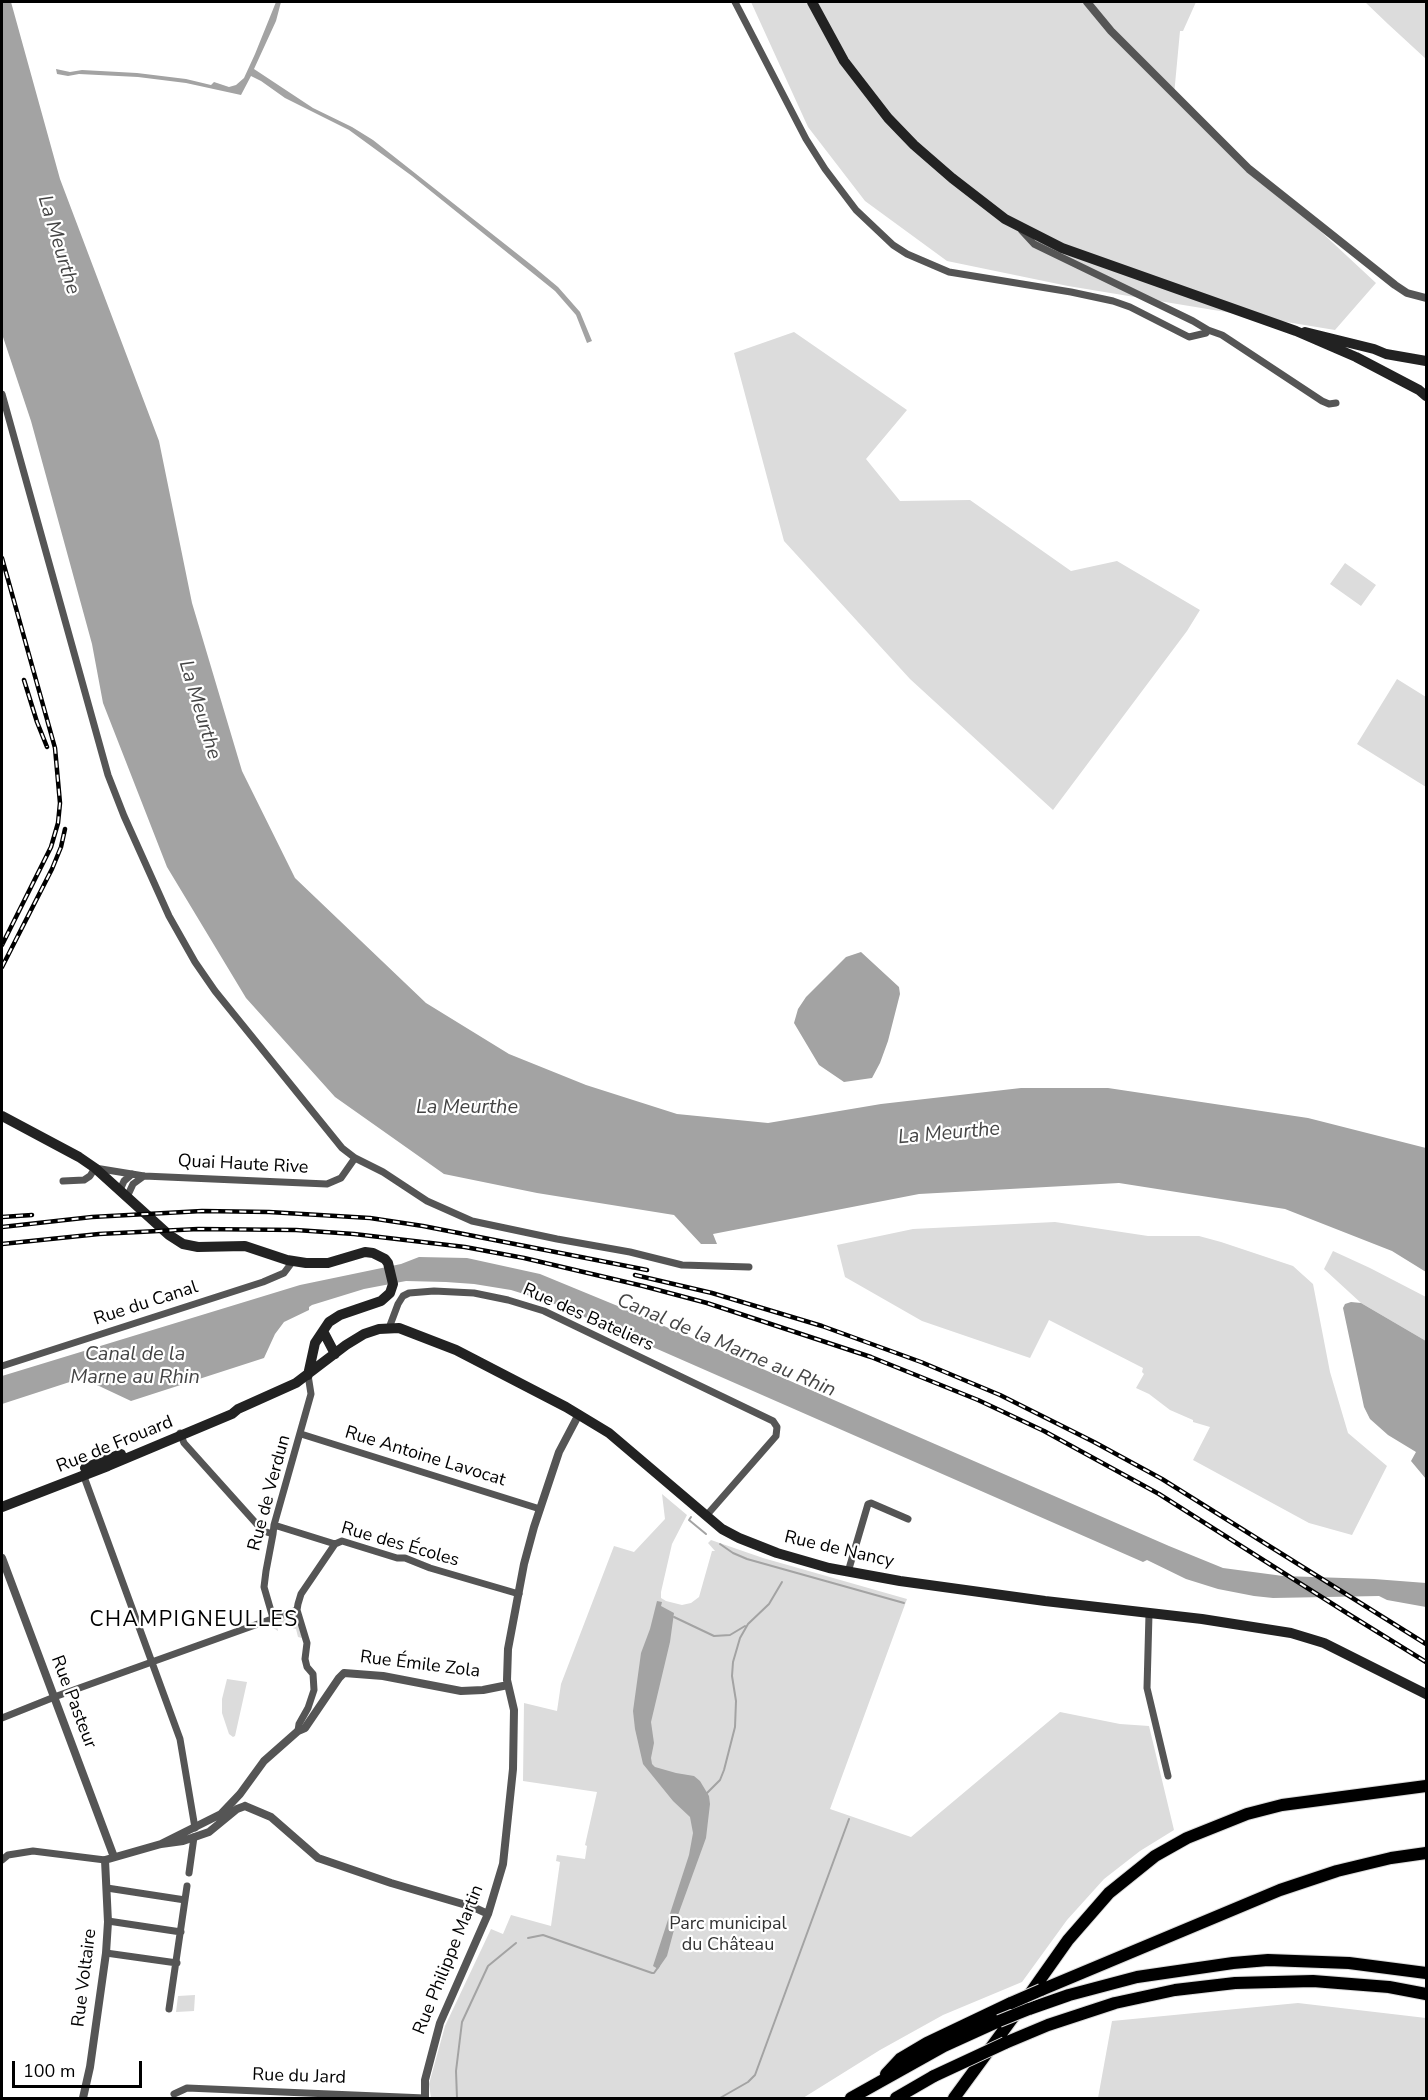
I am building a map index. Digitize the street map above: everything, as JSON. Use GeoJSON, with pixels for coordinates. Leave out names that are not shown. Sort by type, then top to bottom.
{"type":"FeatureCollection","features":[{"type":"Feature","properties":{"kind":"highway"},"geometry":{"type":"LineString","coordinates":[[954,2098],[1087,1917],[1109,1893],[1155,1856],[1204,1830],[1247,1815],[1313,1800],[1426,1785]]}},
{"type":"Feature","properties":{"kind":"highway"},"geometry":{"type":"LineString","coordinates":[[879,2081],[900,2059],[1011,2002],[1280,1890],[1337,1871],[1391,1858],[1426,1853]]}},
{"type":"Feature","properties":{"kind":"highway"},"geometry":{"type":"LineString","coordinates":[[850,2098],[944,2046],[999,2021],[1069,1995],[1137,1977],[1268,1960],[1349,1963],[1426,1973]]}},
{"type":"Feature","properties":{"kind":"highway"},"geometry":{"type":"LineString","coordinates":[[896,2098],[934,2076],[1048,2025],[1116,2002],[1175,1990],[1235,1983],[1313,1981],[1389,1987],[1426,1994]]}},
{"type":"Feature","properties":{"kind":"main road"},"geometry":{"type":"LineString","coordinates":[[812,2],[844,61],[888,118],[914,145],[990,209],[1062,248],[1296,331],[1368,364],[1419,390],[1426,396]]}},
{"type":"Feature","properties":{"kind":"main road"},"geometry":{"type":"LineString","coordinates":[[1296,331],[1319,334],[1386,354],[1426,361]]}},
{"type":"Feature","properties":{"kind":"main road"},"geometry":{"type":"LineString","coordinates":[[2,1116],[95,1168],[169,1235],[183,1244],[198,1247],[245,1246],[293,1261],[323,1264],[363,1253],[377,1254],[388,1263],[393,1286],[388,1296],[381,1301],[336,1316],[323,1331],[313,1349],[308,1375]]}},
{"type":"Feature","properties":{"kind":"main road"},"geometry":{"type":"LineString","coordinates":[[308,1375],[364,1334],[389,1328]]}},
{"type":"Feature","properties":{"kind":"main road","name":"Rue de Nancy"},"geometry":{"type":"LineString","coordinates":[[389,1328],[405,1330],[456,1350],[579,1414],[609,1433],[706,1516],[739,1538],[758,1546],[802,1561],[848,1572],[992,1594],[1202,1620],[1301,1636],[1342,1651],[1426,1694]]}},
{"type":"Feature","properties":{"kind":"main road"},"geometry":{"type":"LineString","coordinates":[[323,1331],[335,1354]]}},
{"type":"Feature","properties":{"kind":"main road","name":"Rue de Frouard"},"geometry":{"type":"LineString","coordinates":[[2,1507],[180,1433],[232,1414],[238,1409],[291,1386],[308,1375]]}},
{"type":"Feature","properties":{"kind":"main road","name":"Rue de Frouard"},"geometry":{"type":"LineString","coordinates":[[2,1500],[83,1473]]}},
{"type":"Feature","properties":{"kind":"street"},"geometry":{"type":"LineString","coordinates":[[735,2],[806,139],[825,169],[856,210],[893,245],[907,254],[949,272],[1113,301],[1130,307],[1189,337],[1206,333],[1208,330]]}},
{"type":"Feature","properties":{"kind":"street"},"geometry":{"type":"LineString","coordinates":[[1087,2],[1111,31],[1249,169],[1395,285],[1407,292],[1426,298]]}},
{"type":"Feature","properties":{"kind":"street"},"geometry":{"type":"LineString","coordinates":[[1018,226],[1034,244],[1222,335],[1322,401],[1329,404],[1336,403]]}},
{"type":"Feature","properties":{"kind":"street"},"geometry":{"type":"LineString","coordinates":[[1368,364],[1374,358],[1386,354]]}},
{"type":"Feature","properties":{"kind":"street"},"geometry":{"type":"LineString","coordinates":[[2,394],[108,775],[169,916],[195,962],[215,991],[342,1148],[427,1201],[472,1221],[630,1252],[682,1265],[749,1268]]}},
{"type":"Feature","properties":{"kind":"street","name":"Quai Haute Rive"},"geometry":{"type":"LineString","coordinates":[[95,1168],[144,1176],[327,1184],[341,1178],[355,1158]]}},
{"type":"Feature","properties":{"kind":"street"},"geometry":{"type":"LineString","coordinates":[[63,1181],[84,1180],[95,1168]]}},
{"type":"Feature","properties":{"kind":"street"},"geometry":{"type":"LineString","coordinates":[[124,1193],[124,1181],[132,1174]]}},
{"type":"Feature","properties":{"kind":"street"},"geometry":{"type":"LineString","coordinates":[[124,1193],[144,1176]]}},
{"type":"Feature","properties":{"kind":"street","name":"Rue du Canal"},"geometry":{"type":"LineString","coordinates":[[2,1366],[263,1282],[284,1273],[293,1261]]}},
{"type":"Feature","properties":{"kind":"street","name":"Rue des Bateliers"},"geometry":{"type":"LineString","coordinates":[[389,1328],[398,1304],[403,1296],[409,1293],[434,1291],[474,1293],[508,1300],[544,1311],[773,1421],[777,1431],[776,1436],[706,1516]]}},
{"type":"Feature","properties":{"kind":"street","name":"Rue de Verdun"},"geometry":{"type":"LineString","coordinates":[[273,1618],[264,1587],[273,1525],[311,1394],[308,1375]]}},
{"type":"Feature","properties":{"kind":"street","name":"Rue Philippe Martin"},"geometry":{"type":"LineString","coordinates":[[425,2098],[424,2080],[440,2023],[488,1914],[503,1864],[513,1780],[514,1710],[508,1685],[507,1658],[524,1563],[559,1452],[579,1414]]}},
{"type":"Feature","properties":{"kind":"street"},"geometry":{"type":"LineString","coordinates":[[180,1433],[184,1443],[264,1531],[273,1534]]}},
{"type":"Feature","properties":{"kind":"street","name":"Rue Antoine Lavocat"},"geometry":{"type":"LineString","coordinates":[[301,1434],[540,1509]]}},
{"type":"Feature","properties":{"kind":"street"},"geometry":{"type":"LineString","coordinates":[[83,1473],[180,1739],[195,1828],[189,1873]]}},
{"type":"Feature","properties":{"kind":"street"},"geometry":{"type":"LineString","coordinates":[[848,1572],[868,1504],[871,1503],[908,1520]]}},
{"type":"Feature","properties":{"kind":"street","name":"Rue des Écoles"},"geometry":{"type":"LineString","coordinates":[[273,1525],[335,1544],[342,1541],[397,1558],[405,1558],[430,1568],[519,1594]]}},
{"type":"Feature","properties":{"kind":"street"},"geometry":{"type":"LineString","coordinates":[[298,1731],[314,1690],[312,1674],[305,1659],[306,1635],[297,1610],[301,1594],[335,1544]]}},
{"type":"Feature","properties":{"kind":"street","name":"Rue Pasteur"},"geometry":{"type":"LineString","coordinates":[[2,1558],[110,1858]]}},
{"type":"Feature","properties":{"kind":"street"},"geometry":{"type":"LineString","coordinates":[[2,1718],[297,1610]]}},
{"type":"Feature","properties":{"kind":"street"},"geometry":{"type":"LineString","coordinates":[[1149,1614],[1147,1688],[1168,1776]]}},
{"type":"Feature","properties":{"kind":"street","name":"Rue Émile Zola"},"geometry":{"type":"LineString","coordinates":[[161,1844],[221,1814],[240,1794],[264,1761],[298,1731],[305,1728],[339,1678],[345,1673],[383,1676],[461,1690],[483,1690],[508,1685]]}},
{"type":"Feature","properties":{"kind":"street"},"geometry":{"type":"LineString","coordinates":[[240,1794],[245,1806],[271,1817],[318,1858],[473,1907],[488,1914]]}},
{"type":"Feature","properties":{"kind":"street","name":"Rue Émile Zola"},"geometry":{"type":"LineString","coordinates":[[110,1858],[209,1832],[237,1809],[245,1806]]}},
{"type":"Feature","properties":{"kind":"street"},"geometry":{"type":"LineString","coordinates":[[2,1860],[8,1855],[33,1851],[110,1858]]}},
{"type":"Feature","properties":{"kind":"street","name":"Rue Voltaire"},"geometry":{"type":"LineString","coordinates":[[84,2098],[106,1953],[110,1858]]}},
{"type":"Feature","properties":{"kind":"street"},"geometry":{"type":"LineString","coordinates":[[169,2009],[187,1886]]}},
{"type":"Feature","properties":{"kind":"street"},"geometry":{"type":"LineString","coordinates":[[107,1888],[185,1900]]}},
{"type":"Feature","properties":{"kind":"street"},"geometry":{"type":"LineString","coordinates":[[108,1921],[181,1932]]}},
{"type":"Feature","properties":{"kind":"street"},"geometry":{"type":"LineString","coordinates":[[106,1953],[177,1964]]}},
{"type":"Feature","properties":{"kind":"street","name":"Rue du Jard"},"geometry":{"type":"LineString","coordinates":[[174,2094],[187,2088],[425,2098]]}},
{"type":"Feature","properties":{"kind":"green space"},"geometry":{"type":"Polygon","coordinates":[[[751,2],[1196,2],[1183,31],[1180,31],[1174,95],[1376,283],[1335,330],[1068,286],[947,261],[865,201],[808,127],[751,2]]]}},
{"type":"Feature","properties":{"kind":"green space"},"geometry":{"type":"Polygon","coordinates":[[[1365,2],[1426,2],[1426,59],[1388,24],[1365,2]]]}},
{"type":"Feature","properties":{"kind":"green space"},"geometry":{"type":"Polygon","coordinates":[[[794,332],[907,410],[866,459],[900,501],[970,500],[1071,571],[1117,561],[1200,610],[1187,631],[1053,810],[910,679],[784,541],[734,353],[794,332]]]}},
{"type":"Feature","properties":{"kind":"green space"},"geometry":{"type":"Polygon","coordinates":[[[1345,563],[1376,585],[1361,606],[1330,584],[1345,563]]]}},
{"type":"Feature","properties":{"kind":"green space"},"geometry":{"type":"Polygon","coordinates":[[[1397,679],[1426,697],[1426,787],[1357,744],[1397,679]]]}},
{"type":"Feature","properties":{"kind":"green space"},"geometry":{"type":"Polygon","coordinates":[[[1055,1222],[1148,1236],[1199,1236],[1293,1266],[1313,1284],[1330,1372],[1348,1433],[1387,1466],[1352,1535],[1309,1523],[1193,1460],[1210,1427],[1193,1422],[1170,1410],[1149,1394],[1136,1388],[1144,1374],[1143,1368],[1049,1320],[1030,1358],[922,1321],[845,1277],[837,1245],[913,1229],[1055,1222]]]}},
{"type":"Feature","properties":{"kind":"green space"},"geometry":{"type":"Polygon","coordinates":[[[1333,1251],[1426,1297],[1426,1341],[1361,1303],[1324,1269],[1333,1251]]]}},
{"type":"Feature","properties":{"kind":"green space","name":"Parc municipal du Château"},"geometry":{"type":"Polygon","coordinates":[[[662,1494],[687,1515],[672,1544],[661,1592],[661,1598],[666,1601],[682,1605],[691,1603],[699,1597],[712,1551],[715,1551],[708,1543],[711,1540],[763,1558],[907,1599],[830,1809],[911,1837],[1060,1712],[1120,1724],[1149,1726],[1174,1830],[1140,1851],[1104,1879],[1067,1920],[1022,1982],[943,2015],[880,2050],[803,2098],[431,2098],[429,2084],[445,2026],[491,1929],[503,1934],[511,1915],[551,1926],[560,1862],[556,1861],[557,1855],[585,1859],[587,1846],[585,1845],[597,1792],[523,1781],[524,1703],[557,1711],[561,1684],[614,1546],[634,1552],[665,1519],[662,1494]]]}},
{"type":"Feature","properties":{"kind":"green space"},"geometry":{"type":"Polygon","coordinates":[[[296,1617],[302,1638],[298,1637],[296,1629],[277,1624],[278,1631],[270,1626],[287,1618],[296,1617]]]}},
{"type":"Feature","properties":{"kind":"green space"},"geometry":{"type":"Polygon","coordinates":[[[227,1679],[247,1682],[233,1737],[229,1734],[222,1713],[222,1699],[227,1679]]]}},
{"type":"Feature","properties":{"kind":"green space"},"geometry":{"type":"Polygon","coordinates":[[[195,1995],[194,2011],[176,2012],[178,1996],[195,1995]]]}},
{"type":"Feature","properties":{"kind":"green space"},"geometry":{"type":"Polygon","coordinates":[[[1298,2003],[1426,2018],[1426,2098],[1098,2098],[1112,2021],[1298,2003]]]}},
{"type":"Feature","properties":{"kind":"water","name":"La Meurthe"},"geometry":{"type":"Polygon","coordinates":[[[2,2],[11,2],[60,179],[159,441],[192,603],[242,771],[295,878],[426,1003],[509,1054],[586,1085],[677,1114],[768,1123],[881,1104],[1021,1088],[1108,1088],[1308,1118],[1426,1148],[1426,1272],[1392,1251],[1285,1209],[1119,1183],[919,1194],[713,1234],[717,1244],[701,1244],[674,1215],[537,1193],[444,1174],[335,1097],[246,998],[167,867],[103,703],[92,644],[31,421],[2,334],[2,2]]]}},
{"type":"Feature","properties":{"kind":"water"},"geometry":{"type":"Polygon","coordinates":[[[276,2],[281,2],[276,21],[254,69],[313,108],[373,140],[534,267],[558,287],[580,312],[592,341],[587,343],[576,315],[555,291],[412,176],[349,130],[285,98],[251,76],[241,95],[186,83],[138,77],[57,74],[56,69],[70,72],[82,70],[137,73],[186,79],[211,85],[214,82],[229,87],[236,85],[244,78],[276,2]]]}},
{"type":"Feature","properties":{"kind":"water"},"geometry":{"type":"Polygon","coordinates":[[[861,952],[899,987],[900,994],[888,1041],[872,1078],[844,1082],[819,1065],[794,1023],[798,1009],[806,997],[846,957],[861,952]]]}},
{"type":"Feature","properties":{"kind":"water","name":"Canal de la Marne au Rhin"},"geometry":{"type":"Polygon","coordinates":[[[419,1257],[467,1258],[540,1274],[1223,1568],[1283,1576],[1426,1583],[1426,1607],[1387,1600],[1379,1596],[1273,1598],[1254,1596],[1218,1589],[1186,1579],[1147,1560],[1143,1562],[550,1302],[511,1290],[474,1284],[406,1281],[364,1289],[312,1305],[309,1310],[284,1322],[275,1334],[264,1358],[131,1401],[82,1378],[2,1404],[2,1376],[300,1285],[401,1264],[419,1257]]]}},
{"type":"Feature","properties":{"kind":"water"},"geometry":{"type":"Polygon","coordinates":[[[1361,1303],[1426,1341],[1426,1479],[1411,1461],[1416,1452],[1388,1435],[1370,1419],[1364,1407],[1343,1308],[1345,1304],[1361,1303]]]}},
{"type":"Feature","properties":{"kind":"water"},"geometry":{"type":"Polygon","coordinates":[[[657,1601],[662,1602],[661,1606],[674,1613],[670,1642],[651,1722],[654,1743],[652,1764],[676,1773],[694,1776],[709,1796],[710,1804],[706,1838],[678,1915],[667,1956],[658,1969],[653,1966],[689,1855],[693,1833],[690,1817],[673,1801],[643,1764],[635,1729],[633,1711],[641,1653],[657,1601]]]}},
{"type":"Feature","properties":{"kind":"waterway"},"geometry":{"type":"LineString","coordinates":[[691,1517],[689,1520],[706,1534]]}},
{"type":"Feature","properties":{"kind":"waterway"},"geometry":{"type":"LineString","coordinates":[[720,1544],[747,1559],[904,1603]]}},
{"type":"Feature","properties":{"kind":"waterway"},"geometry":{"type":"LineString","coordinates":[[706,1794],[720,1780],[735,1727],[736,1701],[732,1676],[733,1662],[740,1638],[748,1624],[769,1604],[782,1582]]}},
{"type":"Feature","properties":{"kind":"waterway"},"geometry":{"type":"LineString","coordinates":[[674,1617],[714,1636],[730,1635],[745,1626]]}},
{"type":"Feature","properties":{"kind":"waterway"},"geometry":{"type":"LineString","coordinates":[[720,2098],[748,2082],[755,2075],[849,1819]]}},
{"type":"Feature","properties":{"kind":"waterway"},"geometry":{"type":"LineString","coordinates":[[528,1938],[543,1935],[652,1973],[659,1966]]}},
{"type":"Feature","properties":{"kind":"waterway"},"geometry":{"type":"LineString","coordinates":[[457,2098],[456,2071],[462,2022],[488,1966],[516,1943]]}},
{"type":"Feature","properties":{"kind":"railway"},"geometry":{"type":"LineString","coordinates":[[2,558],[55,748],[60,803],[58,823],[51,847],[2,945]]}},
{"type":"Feature","properties":{"kind":"railway"},"geometry":{"type":"LineString","coordinates":[[24,680],[47,747]]}},
{"type":"Feature","properties":{"kind":"railway"},"geometry":{"type":"LineString","coordinates":[[2,967],[52,869],[65,829]]}},
{"type":"Feature","properties":{"kind":"railway"},"geometry":{"type":"LineString","coordinates":[[2,1227],[92,1217],[202,1211],[370,1218],[423,1226],[647,1270]]}},
{"type":"Feature","properties":{"kind":"railway"},"geometry":{"type":"LineString","coordinates":[[2,1217],[32,1215]]}},
{"type":"Feature","properties":{"kind":"railway"},"geometry":{"type":"LineString","coordinates":[[2,1244],[99,1234],[198,1229],[296,1230],[354,1234],[465,1247],[524,1258],[707,1303],[871,1357],[978,1400],[1044,1431],[1159,1494],[1426,1662]]}},
{"type":"Feature","properties":{"kind":"railway"},"geometry":{"type":"LineString","coordinates":[[635,1275],[712,1293],[822,1326],[921,1362],[1000,1395],[1162,1479],[1426,1644]]}},
{"type":"Feature","properties":{"kind":"district","name":"CHAMPIGNEULLES"},"geometry":{"type":"Point","coordinates":[194,1621]}}]}
